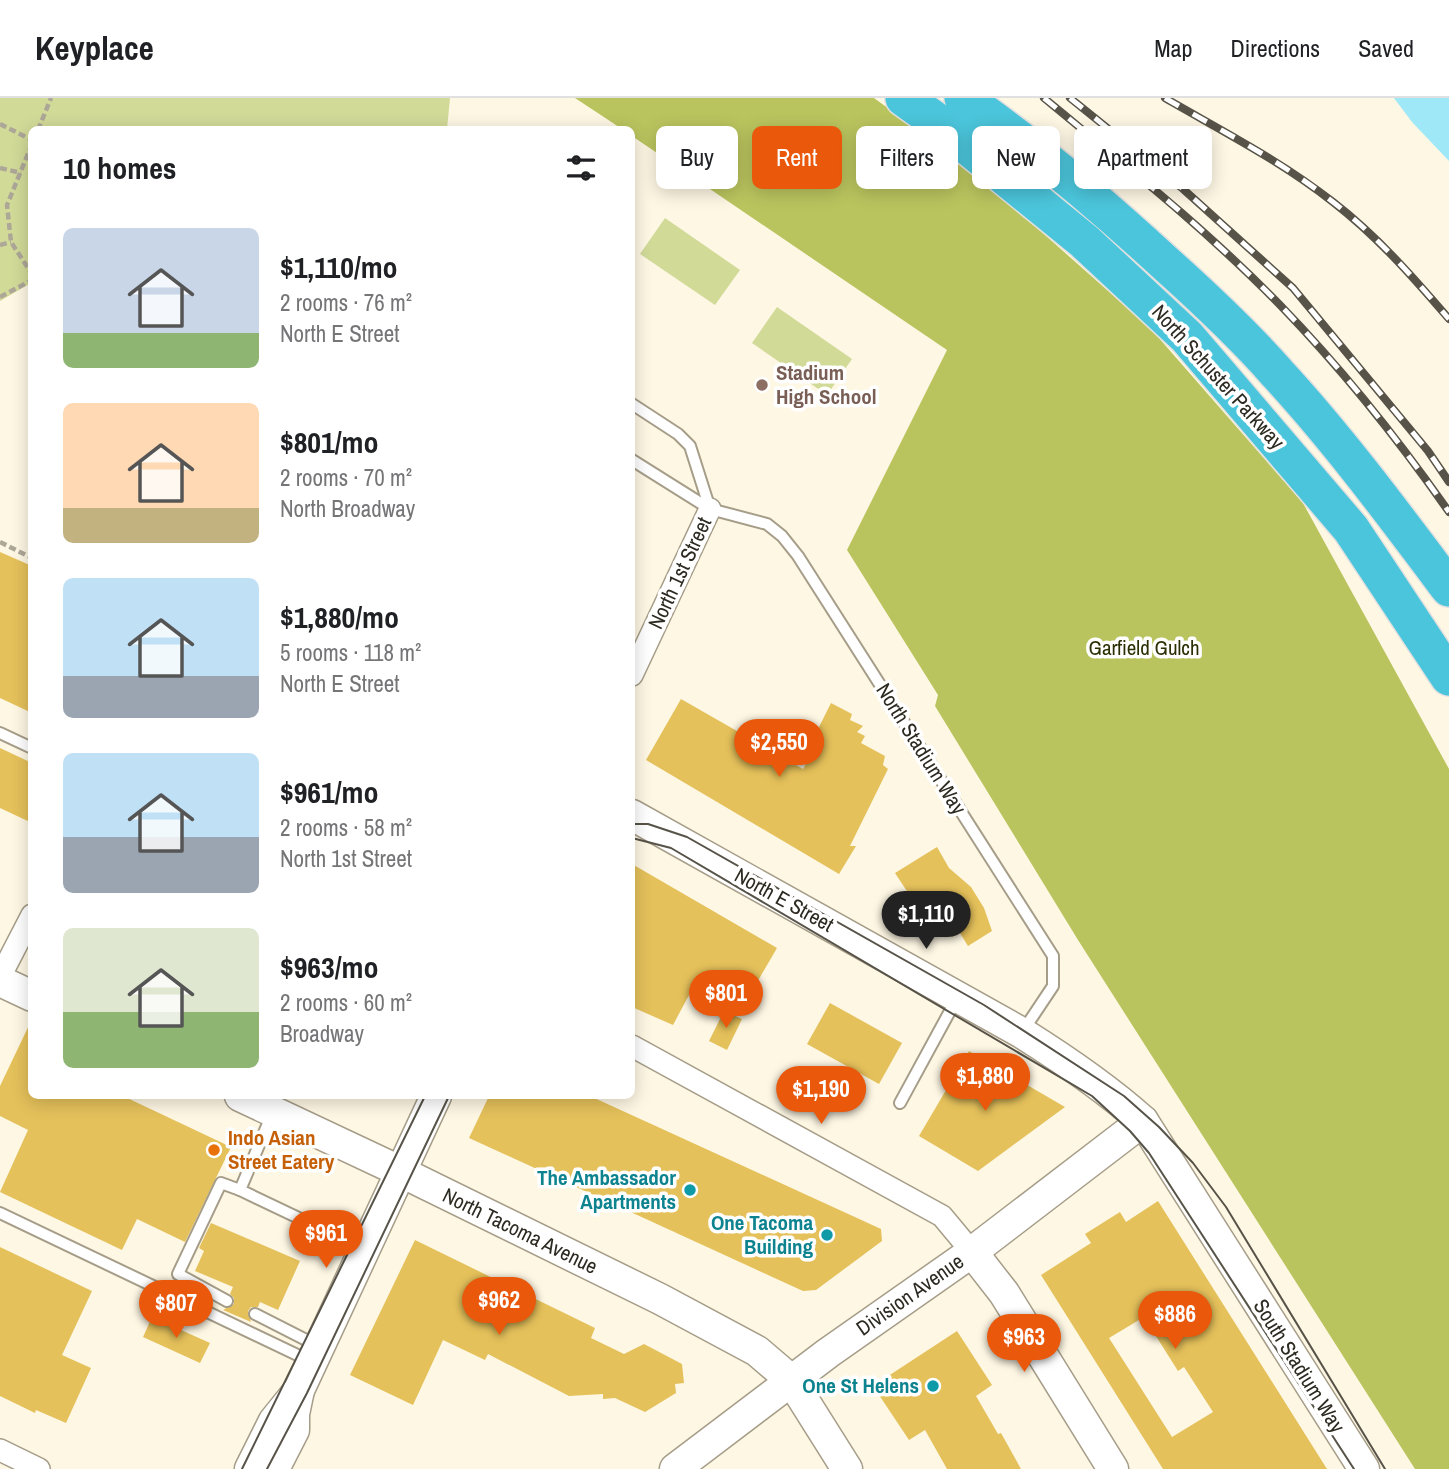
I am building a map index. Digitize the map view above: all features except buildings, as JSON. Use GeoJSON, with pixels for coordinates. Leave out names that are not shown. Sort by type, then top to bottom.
{"type":"FeatureCollection","features":[{"type":"Feature","properties":{"kind":"highway","name":"North Schuster Parkway"},"geometry":{"type":"LineString","coordinates":[[904,98],[939,122],[1083,241],[1187,337],[1351,529],[1449,677]]}},
{"type":"Feature","properties":{"kind":"highway","name":"North Schuster Parkway"},"geometry":{"type":"LineString","coordinates":[[962,98],[1013,132],[1105,208],[1214,307],[1278,373],[1388,507],[1449,588]]}},
{"type":"Feature","properties":{"kind":"street","name":"North 1st Street"},"geometry":{"type":"LineString","coordinates":[[635,669],[710,509]]}},
{"type":"Feature","properties":{"kind":"street","name":"North E Street"},"geometry":{"type":"LineString","coordinates":[[635,817],[1022,1033],[1096,1081],[1143,1121]]}},
{"type":"Feature","properties":{"kind":"street"},"geometry":{"type":"LineString","coordinates":[[635,839],[671,837]]}},
{"type":"Feature","properties":{"kind":"street"},"geometry":{"type":"LineString","coordinates":[[28,923],[0,979],[28,994]]}},
{"type":"Feature","properties":{"kind":"street"},"geometry":{"type":"LineString","coordinates":[[635,1048],[942,1216],[1004,1293],[1113,1469]]}},
{"type":"Feature","properties":{"kind":"street","name":"North Tacoma Avenue"},"geometry":{"type":"LineString","coordinates":[[247,1099],[399,1171],[757,1351],[791,1380],[847,1469]]}},
{"type":"Feature","properties":{"kind":"street"},"geometry":{"type":"LineString","coordinates":[[274,1469],[294,1430],[299,1390],[435,1099]]}},
{"type":"Feature","properties":{"kind":"street","name":"Division Avenue"},"geometry":{"type":"LineString","coordinates":[[675,1469],[791,1380],[972,1252],[1143,1121]]}},
{"type":"Feature","properties":{"kind":"street","name":"South Stadium Way"},"geometry":{"type":"LineString","coordinates":[[1143,1121],[1364,1469]]}},
{"type":"Feature","properties":{"kind":"street"},"geometry":{"type":"LineString","coordinates":[[250,1469],[274,1421],[299,1390]]}},
{"type":"Feature","properties":{"kind":"street"},"geometry":{"type":"LineString","coordinates":[[819,1427],[826,1469]]}},
{"type":"Feature","properties":{"kind":"street"},"geometry":{"type":"LineString","coordinates":[[0,1451],[39,1469]]}},
{"type":"Feature","properties":{"kind":"lane"},"geometry":{"type":"LineString","coordinates":[[635,406],[678,434],[690,446],[710,509]]}},
{"type":"Feature","properties":{"kind":"lane","name":"North Stadium Way"},"geometry":{"type":"LineString","coordinates":[[635,462],[710,509],[767,524],[782,536],[798,556],[1053,956],[1053,986],[1022,1033]]}},
{"type":"Feature","properties":{"kind":"lane"},"geometry":{"type":"LineString","coordinates":[[0,733],[28,746]]}},
{"type":"Feature","properties":{"kind":"lane"},"geometry":{"type":"LineString","coordinates":[[900,1103],[958,998]]}},
{"type":"Feature","properties":{"kind":"lane"},"geometry":{"type":"LineString","coordinates":[[240,1191],[273,1111]]}},
{"type":"Feature","properties":{"kind":"lane"},"geometry":{"type":"LineString","coordinates":[[227,1300],[178,1274],[221,1183],[326,1231]]}},
{"type":"Feature","properties":{"kind":"lane"},"geometry":{"type":"LineString","coordinates":[[0,1213],[316,1354]]}},
{"type":"Feature","properties":{"kind":"lane"},"geometry":{"type":"LineString","coordinates":[[255,1314],[316,1354]]}},
{"type":"Feature","properties":{"kind":"path"},"geometry":{"type":"LineString","coordinates":[[40,126],[51,98]]}},
{"type":"Feature","properties":{"kind":"path"},"geometry":{"type":"LineString","coordinates":[[0,124],[28,140]]}},
{"type":"Feature","properties":{"kind":"path"},"geometry":{"type":"LineString","coordinates":[[28,153],[21,173],[3,205],[11,242],[28,268]]}},
{"type":"Feature","properties":{"kind":"path"},"geometry":{"type":"LineString","coordinates":[[0,168],[21,173]]}},
{"type":"Feature","properties":{"kind":"path"},"geometry":{"type":"LineString","coordinates":[[0,245],[11,242]]}},
{"type":"Feature","properties":{"kind":"path"},"geometry":{"type":"LineString","coordinates":[[0,297],[28,282]]}},
{"type":"Feature","properties":{"kind":"path"},"geometry":{"type":"LineString","coordinates":[[0,542],[28,556]]}},
{"type":"Feature","properties":{"kind":"green space"},"geometry":{"type":"Polygon","coordinates":[[[0,98],[450,98],[447,126],[28,126],[28,285],[0,301],[0,98]]]}},
{"type":"Feature","properties":{"kind":"green space","name":"Garfield Gulch"},"geometry":{"type":"Polygon","coordinates":[[[575,98],[874,98],[912,126],[856,126],[856,189],[958,189],[958,159],[972,170],[972,189],[993,189],[1151,329],[1303,503],[1449,769],[1449,1469],[1415,1469],[1078,940],[935,706],[938,695],[847,550],[947,350],[710,189],[738,189],[738,126],[656,126],[656,152],[635,138],[635,126],[617,126],[575,98]]]}},
{"type":"Feature","properties":{"kind":"green space"},"geometry":{"type":"Polygon","coordinates":[[[665,218],[740,270],[715,305],[640,254],[665,218]]]}},
{"type":"Feature","properties":{"kind":"green space"},"geometry":{"type":"Polygon","coordinates":[[[777,307],[852,359],[827,395],[752,343],[777,307]]]}},
{"type":"Feature","properties":{"kind":"water"},"geometry":{"type":"Polygon","coordinates":[[[1394,98],[1449,98],[1449,161],[1412,122],[1394,98]]]}},
{"type":"Feature","properties":{"kind":"tram line"},"geometry":{"type":"LineString","coordinates":[[635,824],[648,824],[687,837],[984,1005],[1124,1096],[1159,1127],[1193,1163],[1226,1207],[1385,1469]]}},
{"type":"Feature","properties":{"kind":"tram line"},"geometry":{"type":"LineString","coordinates":[[635,839],[671,848],[1092,1096],[1130,1131],[1149,1153],[1354,1469]]}},
{"type":"Feature","properties":{"kind":"tram line"},"geometry":{"type":"LineString","coordinates":[[242,1469],[424,1099]]}},
{"type":"Feature","properties":{"kind":"tram line"},"geometry":{"type":"LineString","coordinates":[[267,1469],[307,1393],[448,1099]]}},
{"type":"Feature","properties":{"kind":"railway"},"geometry":{"type":"LineString","coordinates":[[1044,98],[1195,224],[1280,305],[1326,354],[1369,406],[1449,512]]}},
{"type":"Feature","properties":{"kind":"railway"},"geometry":{"type":"LineString","coordinates":[[1070,98],[1183,189],[1293,288],[1428,451],[1449,482]]}},
{"type":"Feature","properties":{"kind":"railway"},"geometry":{"type":"LineString","coordinates":[[1165,98],[1272,160],[1333,202],[1380,243],[1449,319]]}},
{"type":"Feature","properties":{"kind":"place","name":"Stadium High School"},"geometry":{"type":"Point","coordinates":[762,385]}},
{"type":"Feature","properties":{"kind":"place","name":"Indo Asian Street Eatery"},"geometry":{"type":"Point","coordinates":[214,1150]}},
{"type":"Feature","properties":{"kind":"place","name":"The Ambassador Apartments"},"geometry":{"type":"Point","coordinates":[690,1190]}},
{"type":"Feature","properties":{"kind":"place","name":"One Tacoma Building"},"geometry":{"type":"Point","coordinates":[827,1235]}},
{"type":"Feature","properties":{"kind":"place","name":"One St Helens"},"geometry":{"type":"Point","coordinates":[933,1386]}}]}
